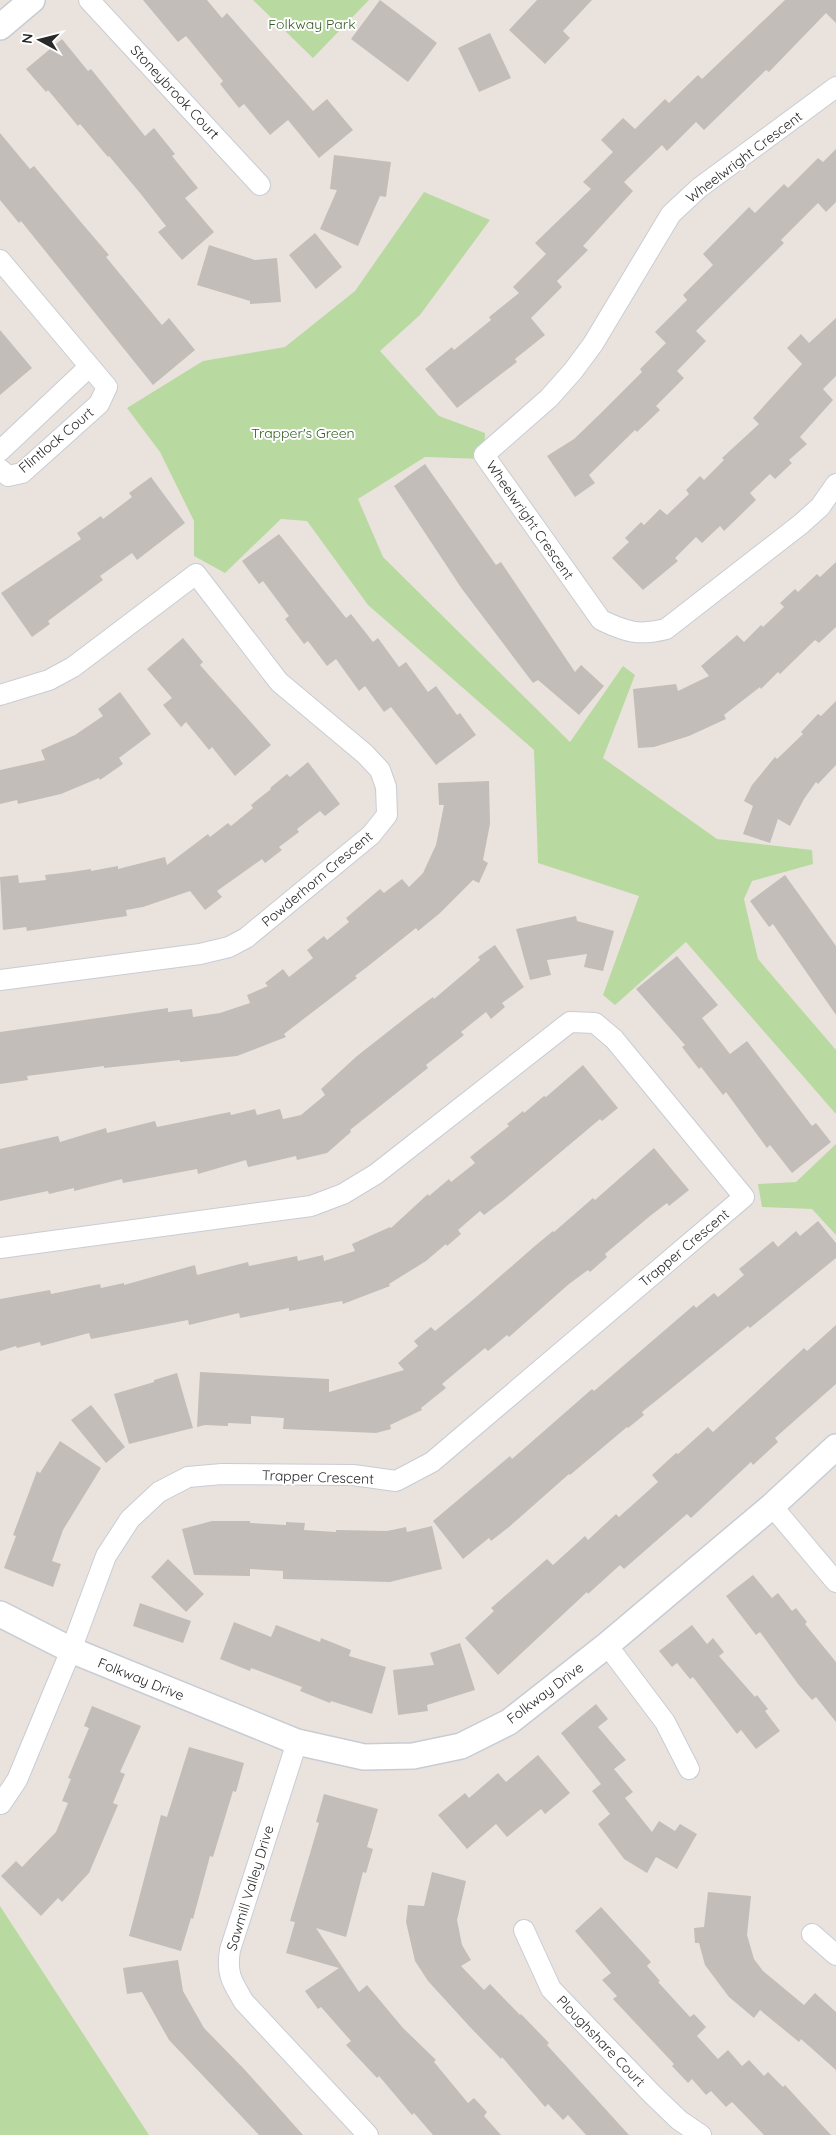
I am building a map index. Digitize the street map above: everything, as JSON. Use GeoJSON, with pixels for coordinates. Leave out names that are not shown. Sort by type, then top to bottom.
{"type":"FeatureCollection","features":[{"type":"Feature","properties":{"kind":"street"},"geometry":{"type":"LineString","coordinates":[[0,26],[32,0]]}},
{"type":"Feature","properties":{"kind":"street","name":"Stoneybrook Court"},"geometry":{"type":"LineString","coordinates":[[89,0],[260,185]]}},
{"type":"Feature","properties":{"kind":"street","name":"Wheelwright Crescent"},"geometry":{"type":"LineString","coordinates":[[836,87],[700,188],[671,214],[593,344],[549,398],[484,455],[601,620],[617,627],[646,634],[666,629],[801,524],[820,507],[836,484]]}},
{"type":"Feature","properties":{"kind":"street","name":"Flintlock Court"},"geometry":{"type":"LineString","coordinates":[[0,260],[107,387],[100,404],[22,473],[8,476],[0,469]]}},
{"type":"Feature","properties":{"kind":"street","name":"Flintlock Court"},"geometry":{"type":"LineString","coordinates":[[0,451],[89,367]]}},
{"type":"Feature","properties":{"kind":"street","name":"Powderhorn Crescent"},"geometry":{"type":"LineString","coordinates":[[0,695],[49,680],[73,667],[196,574],[279,682],[365,754],[380,770],[386,787],[387,815],[363,841],[246,938],[229,947],[200,954],[0,980]]}},
{"type":"Feature","properties":{"kind":"street","name":"Trapper Crescent"},"geometry":{"type":"LineString","coordinates":[[0,1248],[311,1206],[343,1194],[376,1174],[570,1022],[595,1022],[614,1039],[744,1197],[432,1462],[414,1473],[396,1481],[353,1475],[222,1474],[188,1477],[159,1492],[130,1519],[106,1556],[71,1650],[17,1780],[1,1804]]}},
{"type":"Feature","properties":{"kind":"street","name":"Folkway Drive"},"geometry":{"type":"LineString","coordinates":[[0,1614],[71,1650],[297,1742],[364,1757],[413,1756],[461,1746],[509,1722],[607,1645],[772,1506],[836,1447]]}},
{"type":"Feature","properties":{"kind":"street"},"geometry":{"type":"LineString","coordinates":[[772,1506],[836,1582]]}},
{"type":"Feature","properties":{"kind":"street"},"geometry":{"type":"LineString","coordinates":[[607,1645],[665,1722],[689,1769]]}},
{"type":"Feature","properties":{"kind":"street","name":"Sawmill Valley Drive"},"geometry":{"type":"LineString","coordinates":[[297,1742],[230,1950],[228,1966],[231,1980],[244,2002],[368,2135]]}},
{"type":"Feature","properties":{"kind":"street","name":"Ploughshare Court"},"geometry":{"type":"LineString","coordinates":[[524,1930],[551,1989],[672,2113],[701,2135]]}},
{"type":"Feature","properties":{"kind":"street"},"geometry":{"type":"LineString","coordinates":[[812,1934],[836,1955]]}},
{"type":"Feature","properties":{"kind":"green space","name":"Folkway Park"},"geometry":{"type":"Polygon","coordinates":[[[253,0],[369,0],[313,58],[253,0]]]}},
{"type":"Feature","properties":{"kind":"green space","name":"Trapper's Green"},"geometry":{"type":"Polygon","coordinates":[[[424,192],[490,220],[420,315],[380,351],[439,416],[485,433],[484,459],[425,457],[358,499],[383,557],[570,742],[623,666],[635,675],[603,758],[717,839],[812,850],[813,864],[752,881],[744,899],[758,959],[836,1050],[836,1114],[686,942],[615,1005],[603,995],[639,896],[538,863],[534,750],[368,605],[307,521],[281,519],[225,573],[194,556],[194,521],[160,452],[127,408],[203,361],[285,347],[355,291],[424,192]]]}},
{"type":"Feature","properties":{"kind":"green space"},"geometry":{"type":"Polygon","coordinates":[[[836,1144],[836,1235],[812,1209],[762,1207],[758,1184],[796,1182],[836,1144]]]}},
{"type":"Feature","properties":{"kind":"green space"},"geometry":{"type":"Polygon","coordinates":[[[0,1906],[149,2135],[0,2135],[0,1906]]]}},
{"type":"Feature","properties":{"kind":"building"},"geometry":{"type":"Polygon","coordinates":[[[143,0],[207,0],[222,18],[227,13],[313,111],[327,99],[353,130],[319,158],[288,120],[270,135],[244,104],[239,108],[220,84],[223,81],[186,36],[178,42],[143,0]]]}},
{"type":"Feature","properties":{"kind":"building"},"geometry":{"type":"Polygon","coordinates":[[[380,0],[437,43],[408,82],[351,39],[380,0]]]}},
{"type":"Feature","properties":{"kind":"building"},"geometry":{"type":"Polygon","coordinates":[[[537,0],[592,0],[563,31],[570,38],[545,64],[509,30],[537,0]]]}},
{"type":"Feature","properties":{"kind":"building"},"geometry":{"type":"Polygon","coordinates":[[[785,0],[836,0],[836,23],[826,13],[769,72],[766,70],[704,130],[696,122],[667,151],[662,145],[624,182],[633,191],[583,246],[588,250],[557,281],[562,287],[531,318],[545,335],[515,359],[517,362],[457,408],[425,369],[452,347],[454,350],[491,320],[489,317],[519,293],[513,287],[546,254],[535,243],[591,189],[583,182],[613,152],[601,140],[623,118],[635,129],[665,99],[669,103],[698,75],[702,79],[785,0]]]}},
{"type":"Feature","properties":{"kind":"building"},"geometry":{"type":"Polygon","coordinates":[[[490,33],[511,78],[479,92],[458,48],[490,33]]]}},
{"type":"Feature","properties":{"kind":"building"},"geometry":{"type":"Polygon","coordinates":[[[62,39],[88,71],[91,69],[145,136],[154,128],[175,154],[172,156],[198,188],[185,198],[214,232],[182,260],[158,232],[166,226],[140,193],[80,124],[78,126],[48,90],[46,92],[26,69],[62,39]]]}},
{"type":"Feature","properties":{"kind":"building"},"geometry":{"type":"Polygon","coordinates":[[[0,133],[30,169],[34,166],[109,255],[106,257],[162,325],[169,318],[195,350],[153,385],[21,221],[19,223],[0,200],[0,133]]]}},
{"type":"Feature","properties":{"kind":"building"},"geometry":{"type":"Polygon","coordinates":[[[836,149],[836,202],[826,212],[818,203],[781,240],[784,243],[696,331],[706,341],[677,371],[684,378],[656,406],[660,410],[637,432],[635,430],[589,475],[595,483],[575,497],[547,456],[574,439],[642,372],[640,369],[666,343],[655,332],[687,300],[683,295],[713,265],[703,254],[749,207],[755,213],[784,184],[788,188],[818,158],[823,162],[836,149]]]}},
{"type":"Feature","properties":{"kind":"building"},"geometry":{"type":"Polygon","coordinates":[[[334,155],[391,162],[386,197],[380,196],[358,246],[320,229],[337,190],[330,189],[334,155]]]}},
{"type":"Feature","properties":{"kind":"building"},"geometry":{"type":"Polygon","coordinates":[[[315,233],[342,267],[316,289],[289,255],[315,233]]]}},
{"type":"Feature","properties":{"kind":"building"},"geometry":{"type":"Polygon","coordinates":[[[209,245],[255,260],[277,258],[281,302],[250,304],[250,301],[197,285],[209,245]]]}},
{"type":"Feature","properties":{"kind":"building"},"geometry":{"type":"Polygon","coordinates":[[[836,318],[836,376],[823,389],[833,400],[800,437],[807,444],[789,460],[792,463],[775,479],[770,474],[750,493],[756,500],[724,531],[720,526],[702,543],[696,537],[675,558],[678,561],[643,590],[612,558],[629,542],[625,538],[641,522],[644,525],[660,509],[667,515],[689,494],[686,490],[700,476],[704,480],[724,460],[722,458],[759,424],[753,418],[802,364],[787,348],[801,334],[809,343],[836,318]]]}},
{"type":"Feature","properties":{"kind":"building"},"geometry":{"type":"Polygon","coordinates":[[[0,330],[32,368],[0,395],[0,330]]]}},
{"type":"Feature","properties":{"kind":"building"},"geometry":{"type":"Polygon","coordinates":[[[425,464],[496,565],[501,562],[575,672],[581,665],[604,686],[579,715],[538,680],[533,683],[462,589],[394,486],[425,464]]]}},
{"type":"Feature","properties":{"kind":"building"},"geometry":{"type":"Polygon","coordinates":[[[151,477],[185,523],[137,560],[132,553],[100,576],[103,580],[48,621],[50,624],[32,637],[1,593],[81,539],[77,533],[101,516],[103,519],[132,497],[129,493],[151,477]]]}},
{"type":"Feature","properties":{"kind":"building"},"geometry":{"type":"Polygon","coordinates":[[[279,534],[346,618],[351,614],[373,642],[378,638],[399,667],[406,662],[428,692],[436,686],[457,715],[460,713],[476,735],[436,765],[391,707],[384,712],[365,686],[359,691],[336,659],[327,666],[308,641],[304,644],[285,619],[289,616],[263,581],[259,584],[242,561],[279,534]]]}},
{"type":"Feature","properties":{"kind":"building"},"geometry":{"type":"Polygon","coordinates":[[[836,562],[836,627],[819,643],[815,640],[780,674],[778,672],[761,689],[760,687],[724,715],[726,719],[689,736],[654,747],[638,748],[633,689],[676,684],[678,691],[709,676],[701,666],[737,635],[744,642],[761,625],[763,627],[784,607],[780,603],[795,589],[798,592],[817,574],[820,577],[836,562]]]}},
{"type":"Feature","properties":{"kind":"building"},"geometry":{"type":"Polygon","coordinates":[[[183,638],[203,662],[200,665],[271,745],[235,776],[212,747],[209,750],[186,722],[181,727],[163,705],[172,698],[147,669],[183,638]]]}},
{"type":"Feature","properties":{"kind":"building"},"geometry":{"type":"Polygon","coordinates":[[[120,692],[151,734],[119,758],[123,764],[100,780],[99,778],[61,794],[18,804],[17,800],[0,804],[0,770],[45,760],[41,750],[75,735],[103,716],[98,709],[120,692]]]}},
{"type":"Feature","properties":{"kind":"building"},"geometry":{"type":"Polygon","coordinates":[[[836,701],[836,765],[818,784],[816,782],[804,799],[790,826],[778,819],[770,843],[743,834],[753,806],[744,801],[752,785],[775,757],[777,759],[803,734],[801,732],[818,714],[821,716],[836,701]]]}},
{"type":"Feature","properties":{"kind":"building"},"geometry":{"type":"Polygon","coordinates":[[[308,762],[340,804],[325,816],[320,811],[297,829],[299,832],[279,847],[282,850],[265,863],[262,859],[217,891],[222,897],[205,910],[190,891],[143,907],[126,910],[127,916],[27,931],[26,927],[3,930],[0,877],[18,875],[19,883],[46,880],[45,875],[91,869],[91,871],[118,866],[118,869],[165,857],[167,865],[208,834],[210,837],[228,823],[231,826],[253,808],[251,805],[270,788],[287,774],[290,777],[308,762]]]}},
{"type":"Feature","properties":{"kind":"building"},"geometry":{"type":"Polygon","coordinates":[[[489,781],[490,824],[483,860],[488,863],[479,883],[473,880],[439,914],[418,931],[416,928],[355,976],[357,978],[284,1034],[286,1037],[237,1056],[104,1068],[104,1066],[27,1076],[28,1080],[0,1084],[0,1032],[168,1008],[168,1012],[192,1009],[193,1017],[220,1013],[250,1003],[247,995],[268,986],[265,983],[283,969],[289,977],[313,958],[307,950],[324,936],[327,940],[349,922],[346,918],[380,889],[384,893],[402,879],[409,887],[423,873],[436,845],[444,805],[439,805],[438,783],[489,781]]]}},
{"type":"Feature","properties":{"kind":"building"},"geometry":{"type":"Polygon","coordinates":[[[785,875],[836,946],[836,1015],[773,924],[769,927],[750,901],[785,875]]]}},
{"type":"Feature","properties":{"kind":"building"},"geometry":{"type":"Polygon","coordinates":[[[576,916],[577,921],[614,931],[603,971],[584,967],[587,954],[547,960],[551,975],[530,980],[516,929],[576,916]]]}},
{"type":"Feature","properties":{"kind":"building"},"geometry":{"type":"Polygon","coordinates":[[[495,945],[524,987],[502,1003],[505,1007],[491,1019],[486,1012],[461,1032],[464,1035],[426,1065],[428,1068],[350,1130],[351,1132],[327,1153],[297,1160],[296,1156],[248,1167],[246,1160],[198,1174],[197,1169],[123,1183],[122,1179],[74,1191],[74,1188],[49,1194],[48,1191],[0,1201],[0,1149],[58,1136],[60,1142],[106,1128],[107,1133],[155,1121],[157,1127],[230,1112],[231,1115],[255,1109],[257,1115],[280,1109],[283,1119],[301,1115],[325,1095],[321,1089],[357,1056],[433,997],[434,999],[480,960],[478,957],[495,945]]]}},
{"type":"Feature","properties":{"kind":"building"},"geometry":{"type":"Polygon","coordinates":[[[677,956],[718,1005],[702,1018],[730,1054],[747,1041],[812,1126],[816,1123],[831,1142],[792,1173],[770,1145],[767,1148],[726,1092],[723,1095],[701,1067],[699,1069],[682,1047],[685,1045],[636,989],[677,956]]]}},
{"type":"Feature","properties":{"kind":"building"},"geometry":{"type":"Polygon","coordinates":[[[583,1065],[618,1108],[602,1121],[600,1119],[484,1215],[480,1211],[458,1230],[461,1234],[447,1246],[446,1244],[426,1261],[389,1284],[390,1286],[343,1304],[342,1301],[289,1311],[289,1308],[240,1318],[239,1313],[189,1325],[188,1320],[91,1339],[89,1333],[41,1346],[40,1342],[0,1351],[0,1299],[50,1290],[51,1294],[100,1284],[101,1288],[124,1283],[124,1285],[195,1265],[197,1275],[248,1262],[249,1266],[297,1256],[298,1261],[323,1255],[324,1261],[355,1251],[352,1244],[391,1228],[428,1194],[429,1196],[449,1179],[451,1182],[475,1163],[470,1157],[509,1126],[507,1124],[544,1096],[546,1097],[583,1065]]]}},
{"type":"Feature","properties":{"kind":"building"},"geometry":{"type":"Polygon","coordinates":[[[654,1148],[689,1190],[669,1206],[667,1203],[650,1216],[605,1254],[607,1257],[590,1272],[588,1270],[569,1284],[509,1337],[507,1335],[488,1351],[485,1348],[442,1384],[446,1388],[421,1408],[422,1410],[390,1425],[391,1429],[376,1433],[283,1429],[284,1418],[251,1416],[251,1424],[228,1423],[228,1426],[205,1425],[197,1427],[200,1372],[329,1379],[329,1392],[404,1370],[398,1363],[418,1346],[414,1341],[431,1327],[435,1331],[593,1198],[595,1200],[654,1148]]]}},
{"type":"Feature","properties":{"kind":"building"},"geometry":{"type":"Polygon","coordinates":[[[818,1221],[836,1243],[836,1258],[642,1412],[644,1415],[569,1474],[509,1527],[491,1541],[489,1538],[463,1559],[433,1521],[510,1456],[512,1459],[592,1389],[594,1391],[694,1305],[696,1308],[714,1293],[718,1297],[744,1275],[739,1269],[773,1241],[778,1247],[796,1231],[800,1236],[818,1221]]]}},
{"type":"Feature","properties":{"kind":"building"},"geometry":{"type":"Polygon","coordinates":[[[836,1325],[836,1384],[775,1438],[778,1442],[753,1465],[751,1462],[691,1518],[687,1514],[624,1569],[620,1565],[588,1594],[587,1592],[498,1675],[465,1638],[494,1611],[491,1608],[547,1559],[553,1565],[585,1536],[588,1540],[616,1514],[619,1517],[658,1482],[652,1475],[676,1453],[678,1454],[708,1427],[713,1432],[804,1348],[807,1351],[836,1325]]]}},
{"type":"Feature","properties":{"kind":"building"},"geometry":{"type":"Polygon","coordinates":[[[177,1373],[193,1428],[129,1444],[114,1394],[177,1373]]]}},
{"type":"Feature","properties":{"kind":"building"},"geometry":{"type":"Polygon","coordinates":[[[91,1405],[125,1447],[106,1463],[71,1420],[91,1405]]]}},
{"type":"Feature","properties":{"kind":"building"},"geometry":{"type":"Polygon","coordinates":[[[60,1441],[101,1468],[63,1530],[52,1561],[61,1564],[53,1587],[4,1568],[16,1536],[13,1535],[37,1471],[40,1473],[60,1441]]]}},
{"type":"Feature","properties":{"kind":"building"},"geometry":{"type":"Polygon","coordinates":[[[212,1521],[250,1521],[250,1523],[286,1525],[286,1522],[305,1523],[304,1530],[336,1532],[336,1530],[387,1531],[406,1527],[407,1532],[432,1526],[442,1569],[390,1582],[283,1579],[283,1571],[250,1569],[250,1576],[194,1575],[182,1529],[212,1521]]]}},
{"type":"Feature","properties":{"kind":"building"},"geometry":{"type":"Polygon","coordinates":[[[168,1559],[204,1594],[186,1612],[151,1577],[168,1559]]]}},
{"type":"Feature","properties":{"kind":"building"},"geometry":{"type":"Polygon","coordinates":[[[753,1575],[772,1598],[778,1593],[792,1611],[796,1608],[807,1622],[805,1624],[836,1662],[836,1722],[816,1697],[812,1700],[798,1684],[760,1632],[756,1635],[726,1596],[753,1575]]]}},
{"type":"Feature","properties":{"kind":"building"},"geometry":{"type":"Polygon","coordinates":[[[140,1603],[191,1621],[183,1643],[133,1626],[140,1603]]]}},
{"type":"Feature","properties":{"kind":"building"},"geometry":{"type":"Polygon","coordinates":[[[234,1622],[271,1637],[276,1625],[320,1642],[321,1638],[351,1650],[349,1656],[386,1667],[372,1714],[331,1701],[330,1703],[300,1691],[302,1687],[251,1668],[250,1671],[220,1659],[234,1622]]]}},
{"type":"Feature","properties":{"kind":"building"},"geometry":{"type":"Polygon","coordinates":[[[692,1625],[707,1644],[713,1638],[724,1652],[719,1656],[755,1697],[757,1695],[768,1709],[765,1711],[780,1731],[756,1749],[741,1730],[737,1734],[693,1677],[690,1679],[677,1663],[672,1667],[659,1651],[692,1625]]]}},
{"type":"Feature","properties":{"kind":"building"},"geometry":{"type":"Polygon","coordinates":[[[460,1643],[475,1690],[427,1705],[428,1711],[398,1715],[393,1670],[434,1665],[430,1653],[460,1643]]]}},
{"type":"Feature","properties":{"kind":"building"},"geometry":{"type":"Polygon","coordinates":[[[596,1704],[608,1719],[598,1727],[626,1760],[614,1769],[633,1792],[625,1798],[652,1832],[659,1821],[675,1831],[680,1824],[697,1834],[677,1869],[656,1857],[647,1873],[624,1859],[598,1824],[610,1814],[592,1791],[601,1784],[561,1733],[596,1704]]]}},
{"type":"Feature","properties":{"kind":"building"},"geometry":{"type":"Polygon","coordinates":[[[92,1706],[141,1726],[120,1772],[125,1774],[113,1803],[118,1805],[89,1873],[62,1902],[58,1898],[41,1916],[1,1876],[16,1861],[22,1867],[56,1832],[68,1803],[62,1801],[71,1779],[68,1778],[89,1728],[84,1726],[92,1706]]]}},
{"type":"Feature","properties":{"kind":"building"},"geometry":{"type":"Polygon","coordinates":[[[189,1747],[244,1763],[236,1792],[233,1791],[213,1857],[210,1856],[193,1919],[191,1918],[181,1951],[129,1936],[161,1815],[167,1817],[189,1747]]]}},
{"type":"Feature","properties":{"kind":"building"},"geometry":{"type":"Polygon","coordinates":[[[538,1755],[570,1793],[545,1814],[541,1809],[507,1837],[496,1824],[467,1849],[438,1815],[465,1793],[469,1798],[498,1773],[506,1782],[538,1755]]]}},
{"type":"Feature","properties":{"kind":"building"},"geometry":{"type":"Polygon","coordinates":[[[324,1794],[378,1809],[367,1847],[373,1849],[366,1873],[363,1872],[346,1937],[316,1928],[359,1992],[367,1985],[403,2028],[436,2060],[434,2062],[468,2103],[474,2098],[487,2112],[484,2116],[501,2135],[433,2135],[414,2113],[412,2115],[379,2076],[377,2078],[346,2045],[351,2041],[321,2007],[318,2009],[305,1991],[339,1968],[286,1953],[295,1922],[290,1921],[319,1823],[316,1822],[324,1794]]]}},
{"type":"Feature","properties":{"kind":"building"},"geometry":{"type":"Polygon","coordinates":[[[432,1872],[466,1881],[457,1920],[462,1945],[471,1960],[461,1966],[484,1990],[490,1984],[521,2014],[549,2043],[547,2045],[629,2135],[586,2135],[568,2115],[563,2120],[548,2104],[545,2107],[502,2057],[501,2059],[428,1981],[415,1961],[406,1922],[408,1905],[424,1906],[432,1872]]]}},
{"type":"Feature","properties":{"kind":"building"},"geometry":{"type":"Polygon","coordinates":[[[708,1892],[751,1896],[747,1935],[754,1959],[763,1971],[804,2005],[815,1993],[836,2012],[836,2070],[801,2039],[799,2042],[760,2010],[754,2018],[729,1997],[705,1965],[699,1943],[695,1943],[694,1928],[704,1927],[708,1892]]]}},
{"type":"Feature","properties":{"kind":"building"},"geometry":{"type":"Polygon","coordinates":[[[601,1907],[651,1962],[647,1966],[660,1981],[658,1982],[690,2017],[694,2014],[706,2027],[697,2036],[718,2059],[728,2050],[742,2066],[749,2060],[764,2076],[768,2072],[783,2087],[785,2085],[831,2135],[764,2135],[732,2102],[726,2107],[711,2091],[706,2095],[692,2079],[688,2083],[672,2066],[674,2064],[613,1999],[617,1996],[602,1980],[611,1973],[575,1931],[601,1907]]]}},
{"type":"Feature","properties":{"kind":"building"},"geometry":{"type":"Polygon","coordinates":[[[178,1960],[183,1991],[204,2028],[245,2070],[303,2135],[259,2135],[169,2040],[142,1992],[127,1994],[123,1968],[178,1960]]]}}]}
